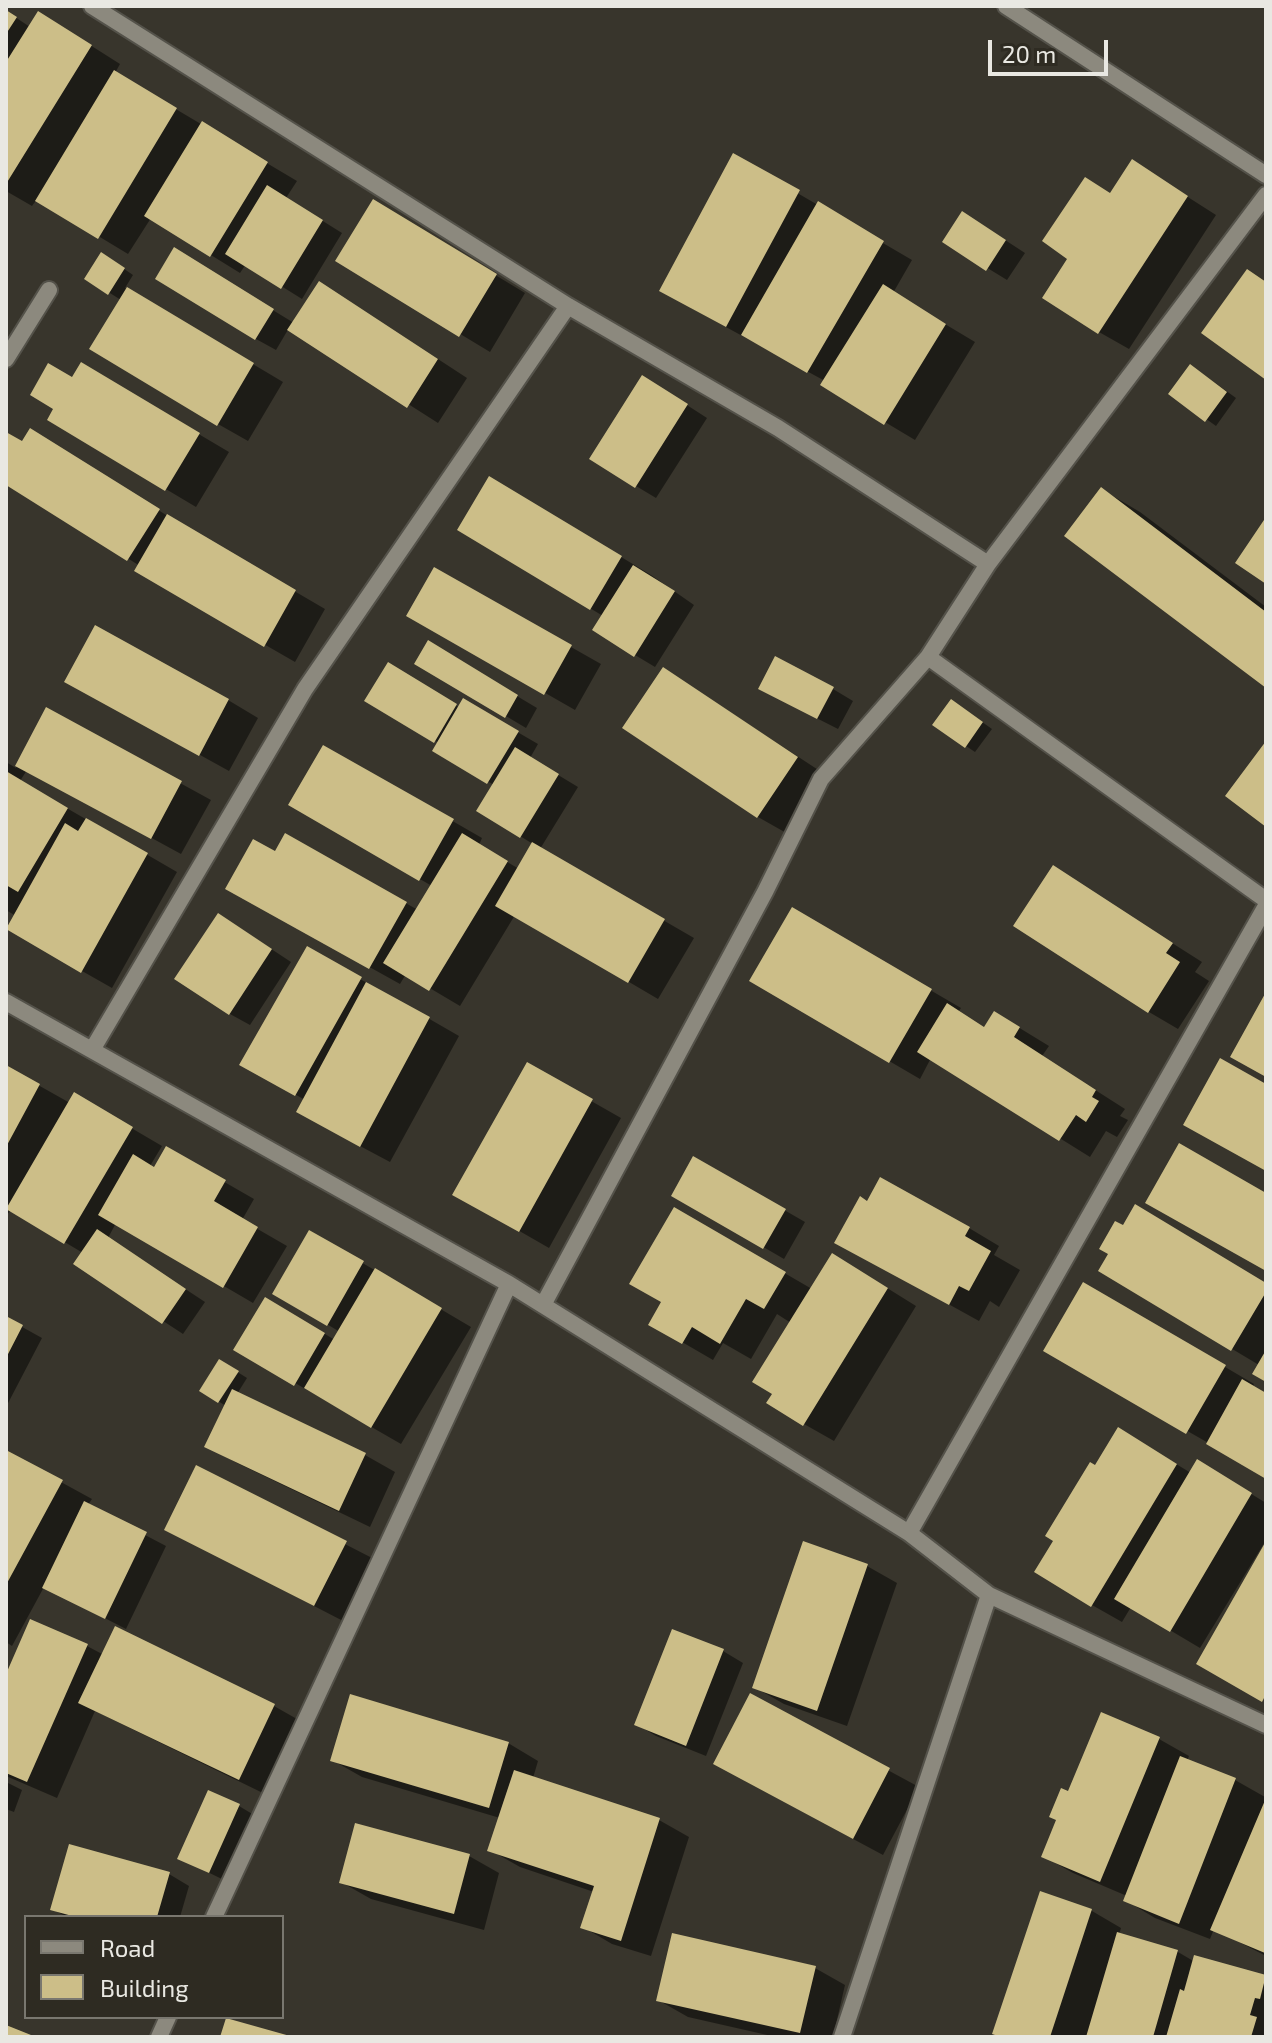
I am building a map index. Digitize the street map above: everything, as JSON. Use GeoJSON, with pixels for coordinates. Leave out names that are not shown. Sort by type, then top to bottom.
{"type":"FeatureCollection","features":[{"type":"Feature","properties":{"kind":"street"},"geometry":{"type":"LineString","coordinates":[[92,6],[568,306],[778,428],[988,564]]}},
{"type":"Feature","properties":{"kind":"street"},"geometry":{"type":"LineString","coordinates":[[1006,6],[1266,175]]}},
{"type":"Feature","properties":{"kind":"street"},"geometry":{"type":"LineString","coordinates":[[543,1305],[758,906],[821,779],[928,657],[988,564],[1266,195]]}},
{"type":"Feature","properties":{"kind":"street"},"geometry":{"type":"LineString","coordinates":[[6,359],[49,290]]}},
{"type":"Feature","properties":{"kind":"street"},"geometry":{"type":"LineString","coordinates":[[92,1050],[305,689],[568,306]]}},
{"type":"Feature","properties":{"kind":"street"},"geometry":{"type":"LineString","coordinates":[[909,1533],[1266,903],[928,657]]}},
{"type":"Feature","properties":{"kind":"street"},"geometry":{"type":"LineString","coordinates":[[6,1002],[509,1284],[909,1533],[989,1595],[1266,1725]]}},
{"type":"Feature","properties":{"kind":"street"},"geometry":{"type":"LineString","coordinates":[[215,1915],[509,1284]]}},
{"type":"Feature","properties":{"kind":"street"},"geometry":{"type":"LineString","coordinates":[[842,2037],[989,1595]]}},
{"type":"Feature","properties":{"kind":"building"},"geometry":{"type":"Polygon","coordinates":[[[6,10],[17,17],[6,34],[6,10]]]}},
{"type":"Feature","properties":{"kind":"building"},"geometry":{"type":"Polygon","coordinates":[[[38,11],[92,45],[6,184],[6,62],[38,11]]]}},
{"type":"Feature","properties":{"kind":"building"},"geometry":{"type":"Polygon","coordinates":[[[114,70],[177,108],[98,239],[35,201],[114,70]]]}},
{"type":"Feature","properties":{"kind":"building"},"geometry":{"type":"Polygon","coordinates":[[[202,121],[268,162],[210,257],[144,216],[202,121]]]}},
{"type":"Feature","properties":{"kind":"building"},"geometry":{"type":"Polygon","coordinates":[[[733,153],[800,190],[726,327],[659,291],[733,153]]]}},
{"type":"Feature","properties":{"kind":"building"},"geometry":{"type":"Polygon","coordinates":[[[1132,159],[1188,196],[1098,334],[1042,298],[1067,259],[1042,241],[1085,177],[1110,193],[1132,159]]]}},
{"type":"Feature","properties":{"kind":"building"},"geometry":{"type":"Polygon","coordinates":[[[267,185],[323,220],[281,289],[225,254],[267,185]]]}},
{"type":"Feature","properties":{"kind":"building"},"geometry":{"type":"Polygon","coordinates":[[[373,199],[497,274],[459,337],[335,261],[373,199]]]}},
{"type":"Feature","properties":{"kind":"building"},"geometry":{"type":"Polygon","coordinates":[[[818,201],[884,241],[807,373],[741,335],[818,201]]]}},
{"type":"Feature","properties":{"kind":"building"},"geometry":{"type":"Polygon","coordinates":[[[962,211],[1006,240],[986,271],[942,242],[962,211]]]}},
{"type":"Feature","properties":{"kind":"building"},"geometry":{"type":"Polygon","coordinates":[[[174,247],[274,309],[255,340],[155,279],[174,247]]]}},
{"type":"Feature","properties":{"kind":"building"},"geometry":{"type":"Polygon","coordinates":[[[101,252],[125,268],[108,295],[84,279],[101,252]]]}},
{"type":"Feature","properties":{"kind":"building"},"geometry":{"type":"Polygon","coordinates":[[[1247,269],[1266,282],[1266,380],[1201,333],[1247,269]]]}},
{"type":"Feature","properties":{"kind":"building"},"geometry":{"type":"Polygon","coordinates":[[[319,281],[438,359],[407,408],[287,330],[319,281]]]}},
{"type":"Feature","properties":{"kind":"building"},"geometry":{"type":"Polygon","coordinates":[[[883,284],[946,324],[884,425],[820,385],[883,284]]]}},
{"type":"Feature","properties":{"kind":"building"},"geometry":{"type":"Polygon","coordinates":[[[127,287],[254,363],[217,426],[89,349],[127,287]]]}},
{"type":"Feature","properties":{"kind":"building"},"geometry":{"type":"Polygon","coordinates":[[[81,362],[200,433],[165,491],[47,420],[53,409],[30,395],[48,363],[72,377],[81,362]]]}},
{"type":"Feature","properties":{"kind":"building"},"geometry":{"type":"Polygon","coordinates":[[[1190,364],[1227,392],[1205,422],[1168,394],[1190,364]]]}},
{"type":"Feature","properties":{"kind":"building"},"geometry":{"type":"Polygon","coordinates":[[[642,375],[688,404],[635,488],[589,459],[642,375]]]}},
{"type":"Feature","properties":{"kind":"building"},"geometry":{"type":"Polygon","coordinates":[[[30,428],[160,509],[127,561],[6,485],[6,432],[22,441],[30,428]]]}},
{"type":"Feature","properties":{"kind":"building"},"geometry":{"type":"Polygon","coordinates":[[[489,476],[622,556],[590,610],[457,530],[489,476]]]}},
{"type":"Feature","properties":{"kind":"building"},"geometry":{"type":"Polygon","coordinates":[[[1101,487],[1266,612],[1266,688],[1064,536],[1101,487]]]}},
{"type":"Feature","properties":{"kind":"building"},"geometry":{"type":"Polygon","coordinates":[[[167,514],[296,590],[264,647],[134,571],[167,514]]]}},
{"type":"Feature","properties":{"kind":"building"},"geometry":{"type":"Polygon","coordinates":[[[1266,517],[1266,584],[1235,563],[1266,517]]]}},
{"type":"Feature","properties":{"kind":"building"},"geometry":{"type":"Polygon","coordinates":[[[633,565],[675,591],[634,657],[592,630],[633,565]]]}},
{"type":"Feature","properties":{"kind":"building"},"geometry":{"type":"Polygon","coordinates":[[[434,567],[572,645],[544,695],[406,616],[434,567]]]}},
{"type":"Feature","properties":{"kind":"building"},"geometry":{"type":"Polygon","coordinates":[[[95,625],[229,699],[199,756],[64,682],[95,625]]]}},
{"type":"Feature","properties":{"kind":"building"},"geometry":{"type":"Polygon","coordinates":[[[428,640],[518,695],[505,718],[414,664],[428,640]]]}},
{"type":"Feature","properties":{"kind":"building"},"geometry":{"type":"Polygon","coordinates":[[[775,656],[834,687],[817,719],[758,689],[775,656]]]}},
{"type":"Feature","properties":{"kind":"building"},"geometry":{"type":"Polygon","coordinates":[[[388,662],[457,704],[434,743],[364,701],[388,662]]]}},
{"type":"Feature","properties":{"kind":"building"},"geometry":{"type":"Polygon","coordinates":[[[663,667],[798,757],[757,818],[622,728],[663,667]]]}},
{"type":"Feature","properties":{"kind":"building"},"geometry":{"type":"Polygon","coordinates":[[[463,698],[519,731],[487,784],[432,751],[463,698]]]}},
{"type":"Feature","properties":{"kind":"building"},"geometry":{"type":"Polygon","coordinates":[[[951,699],[983,722],[965,748],[932,725],[951,699]]]}},
{"type":"Feature","properties":{"kind":"building"},"geometry":{"type":"Polygon","coordinates":[[[46,707],[182,781],[151,839],[15,766],[46,707]]]}},
{"type":"Feature","properties":{"kind":"building"},"geometry":{"type":"Polygon","coordinates":[[[1266,741],[1266,827],[1225,796],[1266,741]]]}},
{"type":"Feature","properties":{"kind":"building"},"geometry":{"type":"Polygon","coordinates":[[[323,745],[454,819],[419,881],[288,805],[323,745]]]}},
{"type":"Feature","properties":{"kind":"building"},"geometry":{"type":"Polygon","coordinates":[[[515,747],[559,774],[520,838],[476,811],[515,747]]]}},
{"type":"Feature","properties":{"kind":"building"},"geometry":{"type":"Polygon","coordinates":[[[6,771],[68,808],[18,892],[6,885],[6,771]]]}},
{"type":"Feature","properties":{"kind":"building"},"geometry":{"type":"Polygon","coordinates":[[[86,818],[148,853],[81,973],[6,929],[65,823],[78,831],[86,818]]]}},
{"type":"Feature","properties":{"kind":"building"},"geometry":{"type":"Polygon","coordinates":[[[285,833],[407,902],[369,969],[225,889],[253,839],[275,851],[285,833]]]}},
{"type":"Feature","properties":{"kind":"building"},"geometry":{"type":"Polygon","coordinates":[[[462,833],[508,861],[429,991],[383,963],[462,833]]]}},
{"type":"Feature","properties":{"kind":"building"},"geometry":{"type":"Polygon","coordinates":[[[532,842],[665,919],[628,983],[495,906],[532,842]]]}},
{"type":"Feature","properties":{"kind":"building"},"geometry":{"type":"Polygon","coordinates":[[[1053,865],[1173,943],[1166,953],[1180,962],[1148,1013],[1013,926],[1053,865]]]}},
{"type":"Feature","properties":{"kind":"building"},"geometry":{"type":"Polygon","coordinates":[[[792,907],[932,989],[889,1063],[749,981],[792,907]]]}},
{"type":"Feature","properties":{"kind":"building"},"geometry":{"type":"Polygon","coordinates":[[[218,913],[272,949],[229,1015],[174,979],[218,913]]]}},
{"type":"Feature","properties":{"kind":"building"},"geometry":{"type":"Polygon","coordinates":[[[307,946],[362,977],[295,1096],[239,1065],[307,946]]]}},
{"type":"Feature","properties":{"kind":"building"},"geometry":{"type":"Polygon","coordinates":[[[366,982],[430,1017],[360,1147],[296,1112],[366,982]]]}},
{"type":"Feature","properties":{"kind":"building"},"geometry":{"type":"Polygon","coordinates":[[[1266,992],[1266,1077],[1230,1057],[1266,992]]]}},
{"type":"Feature","properties":{"kind":"building"},"geometry":{"type":"Polygon","coordinates":[[[947,1003],[984,1027],[994,1011],[1020,1027],[1014,1037],[1096,1090],[1092,1097],[1099,1101],[1086,1122],[1076,1115],[1059,1141],[917,1052],[947,1003]]]}},
{"type":"Feature","properties":{"kind":"building"},"geometry":{"type":"Polygon","coordinates":[[[1220,1058],[1266,1084],[1266,1171],[1183,1125],[1220,1058]]]}},
{"type":"Feature","properties":{"kind":"building"},"geometry":{"type":"Polygon","coordinates":[[[527,1062],[593,1099],[519,1232],[452,1195],[527,1062]]]}},
{"type":"Feature","properties":{"kind":"building"},"geometry":{"type":"Polygon","coordinates":[[[6,1065],[40,1084],[6,1147],[6,1065]]]}},
{"type":"Feature","properties":{"kind":"building"},"geometry":{"type":"Polygon","coordinates":[[[74,1092],[133,1127],[64,1244],[6,1209],[74,1092]]]}},
{"type":"Feature","properties":{"kind":"building"},"geometry":{"type":"Polygon","coordinates":[[[1179,1143],[1266,1193],[1266,1271],[1145,1203],[1179,1143]]]}},
{"type":"Feature","properties":{"kind":"building"},"geometry":{"type":"Polygon","coordinates":[[[166,1146],[226,1180],[214,1201],[258,1227],[223,1288],[98,1215],[133,1154],[154,1167],[166,1146]]]}},
{"type":"Feature","properties":{"kind":"building"},"geometry":{"type":"Polygon","coordinates":[[[693,1156],[786,1209],[763,1249],[671,1196],[693,1156]]]}},
{"type":"Feature","properties":{"kind":"building"},"geometry":{"type":"Polygon","coordinates":[[[880,1177],[970,1227],[965,1236],[991,1251],[969,1291],[959,1286],[949,1305],[834,1243],[860,1196],[867,1201],[880,1177]]]}},
{"type":"Feature","properties":{"kind":"building"},"geometry":{"type":"Polygon","coordinates":[[[1135,1204],[1266,1283],[1266,1292],[1231,1351],[1098,1271],[1108,1254],[1099,1249],[1115,1221],[1123,1225],[1135,1204]]]}},
{"type":"Feature","properties":{"kind":"building"},"geometry":{"type":"Polygon","coordinates":[[[674,1207],[786,1272],[764,1309],[746,1299],[720,1344],[692,1327],[682,1344],[648,1325],[661,1302],[629,1284],[674,1207]]]}},
{"type":"Feature","properties":{"kind":"building"},"geometry":{"type":"Polygon","coordinates":[[[97,1229],[186,1289],[162,1324],[73,1264],[97,1229]]]}},
{"type":"Feature","properties":{"kind":"building"},"geometry":{"type":"Polygon","coordinates":[[[309,1230],[364,1261],[327,1326],[272,1294],[309,1230]]]}},
{"type":"Feature","properties":{"kind":"building"},"geometry":{"type":"Polygon","coordinates":[[[832,1253],[888,1288],[803,1426],[766,1403],[772,1394],[752,1382],[832,1253]]]}},
{"type":"Feature","properties":{"kind":"building"},"geometry":{"type":"Polygon","coordinates":[[[375,1268],[442,1308],[371,1428],[304,1388],[375,1268]]]}},
{"type":"Feature","properties":{"kind":"building"},"geometry":{"type":"Polygon","coordinates":[[[1083,1282],[1226,1365],[1186,1434],[1043,1351],[1083,1282]]]}},
{"type":"Feature","properties":{"kind":"building"},"geometry":{"type":"Polygon","coordinates":[[[265,1297],[325,1333],[294,1386],[233,1350],[265,1297]]]}},
{"type":"Feature","properties":{"kind":"building"},"geometry":{"type":"Polygon","coordinates":[[[6,1316],[23,1325],[6,1358],[6,1316]]]}},
{"type":"Feature","properties":{"kind":"building"},"geometry":{"type":"Polygon","coordinates":[[[1266,1350],[1266,1382],[1252,1374],[1266,1350]]]}},
{"type":"Feature","properties":{"kind":"building"},"geometry":{"type":"Polygon","coordinates":[[[219,1359],[239,1371],[218,1403],[199,1391],[219,1359]]]}},
{"type":"Feature","properties":{"kind":"building"},"geometry":{"type":"Polygon","coordinates":[[[1242,1379],[1266,1393],[1266,1479],[1206,1444],[1242,1379]]]}},
{"type":"Feature","properties":{"kind":"building"},"geometry":{"type":"Polygon","coordinates":[[[232,1389],[366,1453],[339,1511],[204,1447],[232,1389]]]}},
{"type":"Feature","properties":{"kind":"building"},"geometry":{"type":"Polygon","coordinates":[[[1118,1427],[1177,1464],[1091,1607],[1034,1572],[1053,1541],[1045,1536],[1090,1462],[1095,1465],[1118,1427]]]}},
{"type":"Feature","properties":{"kind":"building"},"geometry":{"type":"Polygon","coordinates":[[[6,1450],[63,1480],[6,1585],[6,1450]]]}},
{"type":"Feature","properties":{"kind":"building"},"geometry":{"type":"Polygon","coordinates":[[[1197,1459],[1252,1493],[1170,1632],[1114,1599],[1197,1459]]]}},
{"type":"Feature","properties":{"kind":"building"},"geometry":{"type":"Polygon","coordinates":[[[196,1465],[347,1541],[314,1606],[164,1530],[196,1465]]]}},
{"type":"Feature","properties":{"kind":"building"},"geometry":{"type":"Polygon","coordinates":[[[84,1501],[147,1532],[105,1619],[42,1588],[84,1501]]]}},
{"type":"Feature","properties":{"kind":"building"},"geometry":{"type":"Polygon","coordinates":[[[803,1541],[868,1564],[817,1711],[752,1688],[803,1541]]]}},
{"type":"Feature","properties":{"kind":"building"},"geometry":{"type":"Polygon","coordinates":[[[1266,1541],[1266,1694],[1262,1702],[1196,1664],[1266,1541]]]}},
{"type":"Feature","properties":{"kind":"building"},"geometry":{"type":"Polygon","coordinates":[[[30,1619],[88,1644],[27,1782],[6,1773],[6,1674],[30,1619]]]}},
{"type":"Feature","properties":{"kind":"building"},"geometry":{"type":"Polygon","coordinates":[[[115,1626],[275,1704],[239,1780],[78,1703],[115,1626]]]}},
{"type":"Feature","properties":{"kind":"building"},"geometry":{"type":"Polygon","coordinates":[[[672,1629],[724,1649],[686,1746],[634,1725],[672,1629]]]}},
{"type":"Feature","properties":{"kind":"building"},"geometry":{"type":"Polygon","coordinates":[[[750,1693],[890,1768],[853,1839],[713,1764],[750,1693]]]}},
{"type":"Feature","properties":{"kind":"building"},"geometry":{"type":"Polygon","coordinates":[[[350,1694],[509,1742],[489,1808],[330,1761],[350,1694]]]}},
{"type":"Feature","properties":{"kind":"building"},"geometry":{"type":"Polygon","coordinates":[[[1101,1712],[1160,1737],[1100,1882],[1041,1857],[1056,1820],[1049,1817],[1061,1788],[1068,1791],[1101,1712]]]}},
{"type":"Feature","properties":{"kind":"building"},"geometry":{"type":"Polygon","coordinates":[[[1180,1756],[1236,1778],[1179,1924],[1123,1901],[1180,1756]]]}},
{"type":"Feature","properties":{"kind":"building"},"geometry":{"type":"Polygon","coordinates":[[[514,1770],[660,1818],[621,1941],[580,1928],[594,1886],[487,1851],[514,1770]]]}},
{"type":"Feature","properties":{"kind":"building"},"geometry":{"type":"Polygon","coordinates":[[[208,1790],[240,1804],[209,1873],[177,1859],[208,1790]]]}},
{"type":"Feature","properties":{"kind":"building"},"geometry":{"type":"Polygon","coordinates":[[[1266,1798],[1266,1949],[1265,1953],[1210,1930],[1266,1798]]]}},
{"type":"Feature","properties":{"kind":"building"},"geometry":{"type":"Polygon","coordinates":[[[355,1823],[470,1854],[454,1914],[339,1883],[355,1823]]]}},
{"type":"Feature","properties":{"kind":"building"},"geometry":{"type":"Polygon","coordinates":[[[69,1844],[170,1872],[158,1915],[69,1915],[50,1910],[69,1844]]]}},
{"type":"Feature","properties":{"kind":"building"},"geometry":{"type":"Polygon","coordinates":[[[1040,1891],[1092,1909],[1050,2037],[1001,2037],[992,2034],[1040,1891]]]}},
{"type":"Feature","properties":{"kind":"building"},"geometry":{"type":"Polygon","coordinates":[[[1117,1932],[1178,1950],[1153,2037],[1086,2037],[1117,1932]]]}},
{"type":"Feature","properties":{"kind":"building"},"geometry":{"type":"Polygon","coordinates":[[[672,1933],[816,1966],[800,2033],[656,2001],[672,1933]]]}},
{"type":"Feature","properties":{"kind":"building"},"geometry":{"type":"Polygon","coordinates":[[[1194,1955],[1266,1975],[1260,1999],[1255,1998],[1250,2015],[1257,2017],[1251,2037],[1166,2037],[1194,1955]]]}},
{"type":"Feature","properties":{"kind":"building"},"geometry":{"type":"Polygon","coordinates":[[[226,2019],[290,2036],[290,2037],[220,2037],[226,2019]]]}},
{"type":"Feature","properties":{"kind":"building"},"geometry":{"type":"Polygon","coordinates":[[[6,2025],[36,2037],[6,2037],[6,2025]]]}}]}
